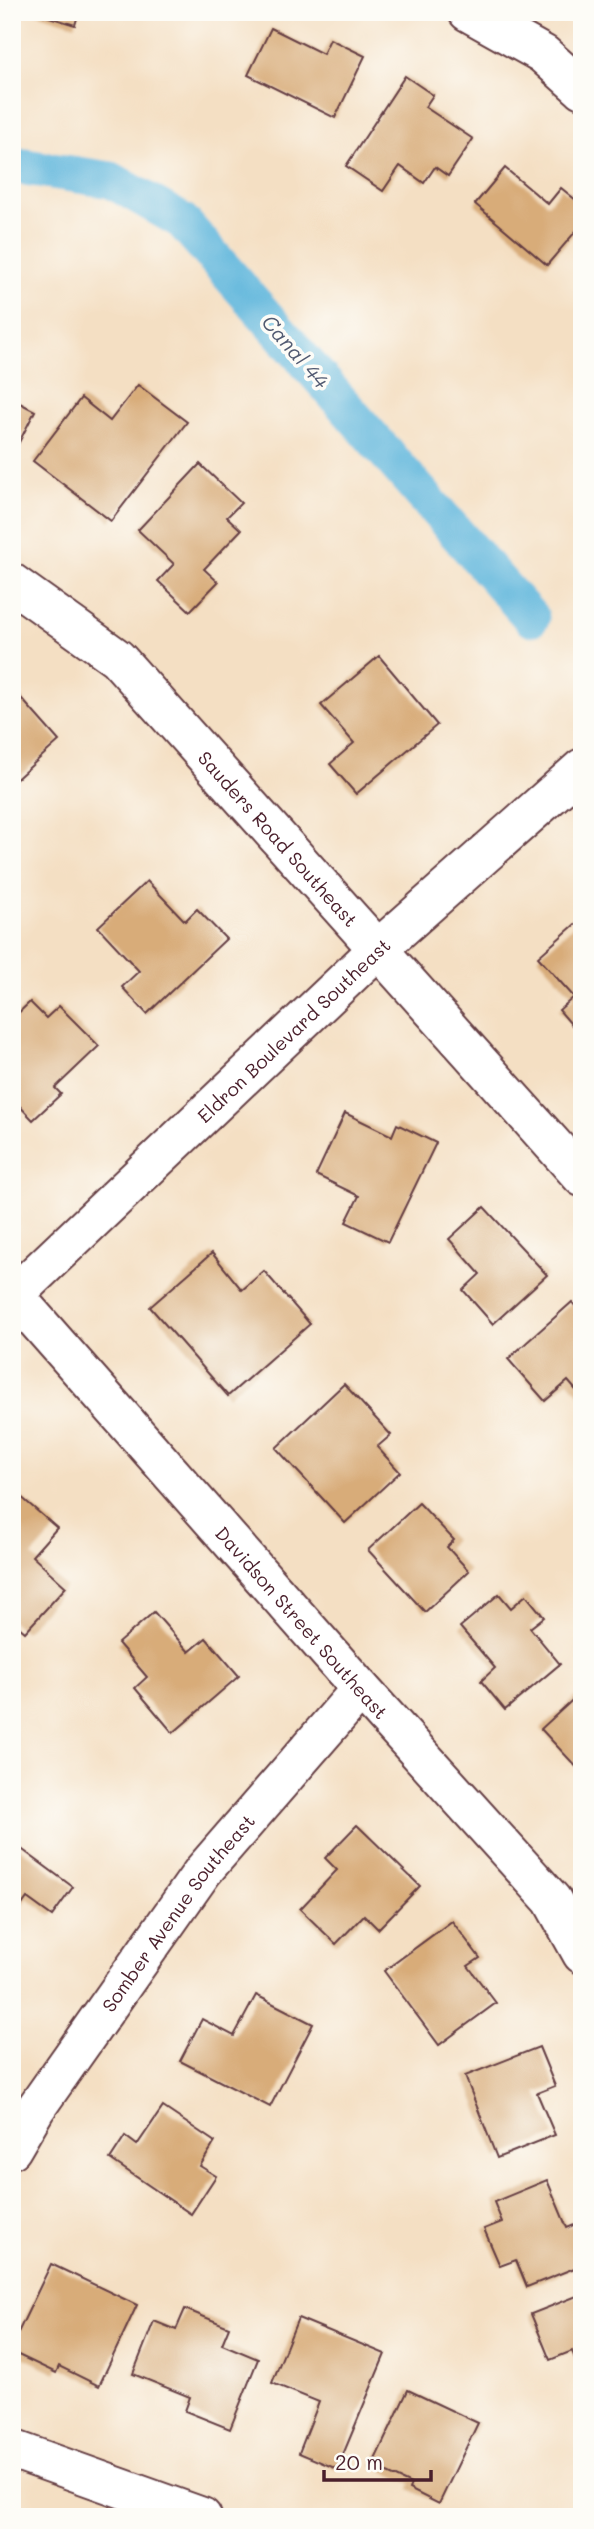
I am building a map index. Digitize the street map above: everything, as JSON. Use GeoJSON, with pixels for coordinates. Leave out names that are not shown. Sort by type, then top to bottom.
{"type":"FeatureCollection","features":[{"type":"Feature","properties":{"kind":"street"},"geometry":{"type":"LineString","coordinates":[[468,12],[543,54],[582,89]]}},
{"type":"Feature","properties":{"kind":"street","name":"Sauders Road Southeast"},"geometry":{"type":"LineString","coordinates":[[12,583],[117,658],[582,1177]]}},
{"type":"Feature","properties":{"kind":"street","name":"Eldron Boulevard Southeast"},"geometry":{"type":"LineString","coordinates":[[13,1296],[379,948],[582,768]]}},
{"type":"Feature","properties":{"kind":"street","name":"Davidson Street Southeast"},"geometry":{"type":"LineString","coordinates":[[13,1296],[552,1900],[582,1954]]}},
{"type":"Feature","properties":{"kind":"street","name":"Somber Avenue Southeast"},"geometry":{"type":"LineString","coordinates":[[12,2149],[36,2108],[204,1871],[361,1689]]}},
{"type":"Feature","properties":{"kind":"street"},"geometry":{"type":"LineString","coordinates":[[12,2449],[202,2517]]}},
{"type":"Feature","properties":{"kind":"building"},"geometry":{"type":"Polygon","coordinates":[[[33,12],[79,12],[75,25],[33,12]]]}},
{"type":"Feature","properties":{"kind":"building"},"geometry":{"type":"Polygon","coordinates":[[[271,28],[323,54],[330,39],[365,56],[335,118],[248,75],[271,28]]]}},
{"type":"Feature","properties":{"kind":"building"},"geometry":{"type":"Polygon","coordinates":[[[405,76],[433,95],[425,107],[473,139],[448,176],[435,167],[424,183],[400,166],[383,191],[346,166],[405,76]]]}},
{"type":"Feature","properties":{"kind":"building"},"geometry":{"type":"Polygon","coordinates":[[[505,168],[548,204],[561,188],[582,205],[582,224],[547,265],[475,204],[505,168]]]}},
{"type":"Feature","properties":{"kind":"building"},"geometry":{"type":"Polygon","coordinates":[[[138,385],[187,422],[111,521],[33,461],[81,398],[110,421],[138,385]]]}},
{"type":"Feature","properties":{"kind":"building"},"geometry":{"type":"Polygon","coordinates":[[[12,399],[35,411],[12,456],[12,399]]]}},
{"type":"Feature","properties":{"kind":"building"},"geometry":{"type":"Polygon","coordinates":[[[200,464],[241,503],[227,517],[241,530],[204,569],[218,582],[190,611],[158,581],[174,564],[138,530],[200,464]]]}},
{"type":"Feature","properties":{"kind":"building"},"geometry":{"type":"Polygon","coordinates":[[[379,656],[437,725],[356,794],[330,764],[354,743],[321,705],[379,656]]]}},
{"type":"Feature","properties":{"kind":"building"},"geometry":{"type":"Polygon","coordinates":[[[14,690],[59,741],[12,783],[12,692],[14,690]]]}},
{"type":"Feature","properties":{"kind":"building"},"geometry":{"type":"Polygon","coordinates":[[[147,881],[185,921],[197,909],[226,939],[147,1014],[122,987],[139,971],[98,927],[147,881]]]}},
{"type":"Feature","properties":{"kind":"building"},"geometry":{"type":"Polygon","coordinates":[[[582,918],[582,1037],[559,1010],[574,997],[538,957],[582,918]]]}},
{"type":"Feature","properties":{"kind":"building"},"geometry":{"type":"Polygon","coordinates":[[[30,1002],[46,1018],[59,1006],[99,1046],[55,1088],[61,1094],[33,1120],[12,1098],[12,1019],[30,1002]]]}},
{"type":"Feature","properties":{"kind":"building"},"geometry":{"type":"Polygon","coordinates":[[[345,1113],[392,1136],[397,1124],[436,1143],[388,1242],[346,1222],[359,1196],[316,1175],[345,1113]]]}},
{"type":"Feature","properties":{"kind":"building"},"geometry":{"type":"Polygon","coordinates":[[[484,1207],[547,1275],[493,1324],[463,1290],[480,1274],[449,1239],[484,1207]]]}},
{"type":"Feature","properties":{"kind":"building"},"geometry":{"type":"Polygon","coordinates":[[[212,1253],[242,1290],[264,1271],[310,1324],[228,1396],[150,1307],[212,1253]]]}},
{"type":"Feature","properties":{"kind":"building"},"geometry":{"type":"Polygon","coordinates":[[[572,1302],[582,1314],[582,1397],[568,1381],[545,1401],[508,1359],[572,1302]]]}},
{"type":"Feature","properties":{"kind":"building"},"geometry":{"type":"Polygon","coordinates":[[[344,1384],[391,1435],[377,1447],[400,1472],[345,1523],[276,1448],[344,1384]]]}},
{"type":"Feature","properties":{"kind":"building"},"geometry":{"type":"Polygon","coordinates":[[[12,1489],[57,1528],[32,1556],[66,1587],[25,1632],[12,1621],[12,1489]]]}},
{"type":"Feature","properties":{"kind":"building"},"geometry":{"type":"Polygon","coordinates":[[[419,1503],[454,1540],[447,1547],[469,1571],[425,1612],[368,1550],[419,1503]]]}},
{"type":"Feature","properties":{"kind":"building"},"geometry":{"type":"Polygon","coordinates":[[[499,1594],[511,1608],[526,1595],[544,1617],[530,1628],[560,1664],[505,1710],[481,1681],[495,1668],[460,1627],[499,1594]]]}},
{"type":"Feature","properties":{"kind":"building"},"geometry":{"type":"Polygon","coordinates":[[[154,1612],[189,1652],[206,1638],[239,1676],[173,1733],[135,1688],[147,1677],[118,1643],[154,1612]]]}},
{"type":"Feature","properties":{"kind":"building"},"geometry":{"type":"Polygon","coordinates":[[[582,1691],[582,1773],[541,1729],[582,1691]]]}},
{"type":"Feature","properties":{"kind":"building"},"geometry":{"type":"Polygon","coordinates":[[[357,1825],[420,1886],[378,1929],[364,1915],[336,1944],[300,1909],[337,1870],[325,1858],[357,1825]]]}},
{"type":"Feature","properties":{"kind":"building"},"geometry":{"type":"Polygon","coordinates":[[[12,1842],[73,1887],[52,1916],[27,1898],[12,1919],[12,1842]]]}},
{"type":"Feature","properties":{"kind":"building"},"geometry":{"type":"Polygon","coordinates":[[[452,1921],[480,1958],[468,1966],[496,2003],[439,2045],[384,1971],[452,1921]]]}},
{"type":"Feature","properties":{"kind":"building"},"geometry":{"type":"Polygon","coordinates":[[[256,1995],[313,2024],[270,2107],[180,2061],[202,2019],[234,2036],[256,1995]]]}},
{"type":"Feature","properties":{"kind":"building"},"geometry":{"type":"Polygon","coordinates":[[[539,2047],[555,2086],[537,2093],[555,2135],[497,2158],[465,2076],[539,2047]]]}},
{"type":"Feature","properties":{"kind":"building"},"geometry":{"type":"Polygon","coordinates":[[[163,2107],[215,2142],[200,2166],[216,2176],[191,2214],[110,2159],[125,2136],[137,2145],[163,2107]]]}},
{"type":"Feature","properties":{"kind":"building"},"geometry":{"type":"Polygon","coordinates":[[[547,2180],[567,2228],[582,2222],[582,2265],[527,2287],[516,2260],[500,2266],[484,2229],[502,2222],[494,2202],[547,2180]]]}},
{"type":"Feature","properties":{"kind":"building"},"geometry":{"type":"Polygon","coordinates":[[[51,2264],[137,2305],[99,2386],[59,2366],[56,2373],[12,2352],[12,2345],[51,2264]]]}},
{"type":"Feature","properties":{"kind":"building"},"geometry":{"type":"Polygon","coordinates":[[[582,2294],[582,2376],[572,2351],[550,2360],[531,2314],[582,2294]]]}},
{"type":"Feature","properties":{"kind":"building"},"geometry":{"type":"Polygon","coordinates":[[[185,2309],[229,2327],[222,2344],[258,2359],[230,2429],[185,2411],[190,2397],[133,2374],[154,2321],[176,2330],[185,2309]]]}},
{"type":"Feature","properties":{"kind":"building"},"geometry":{"type":"Polygon","coordinates":[[[298,2318],[385,2354],[337,2469],[299,2453],[319,2402],[272,2383],[298,2318]]]}},
{"type":"Feature","properties":{"kind":"building"},"geometry":{"type":"Polygon","coordinates":[[[408,2390],[478,2423],[439,2504],[409,2489],[411,2484],[372,2466],[408,2390]]]}},
{"type":"Feature","properties":{"kind":"waterway","name":"Canal 44"},"geometry":{"type":"LineString","coordinates":[[12,165],[111,180],[182,221],[531,618]]}}]}
